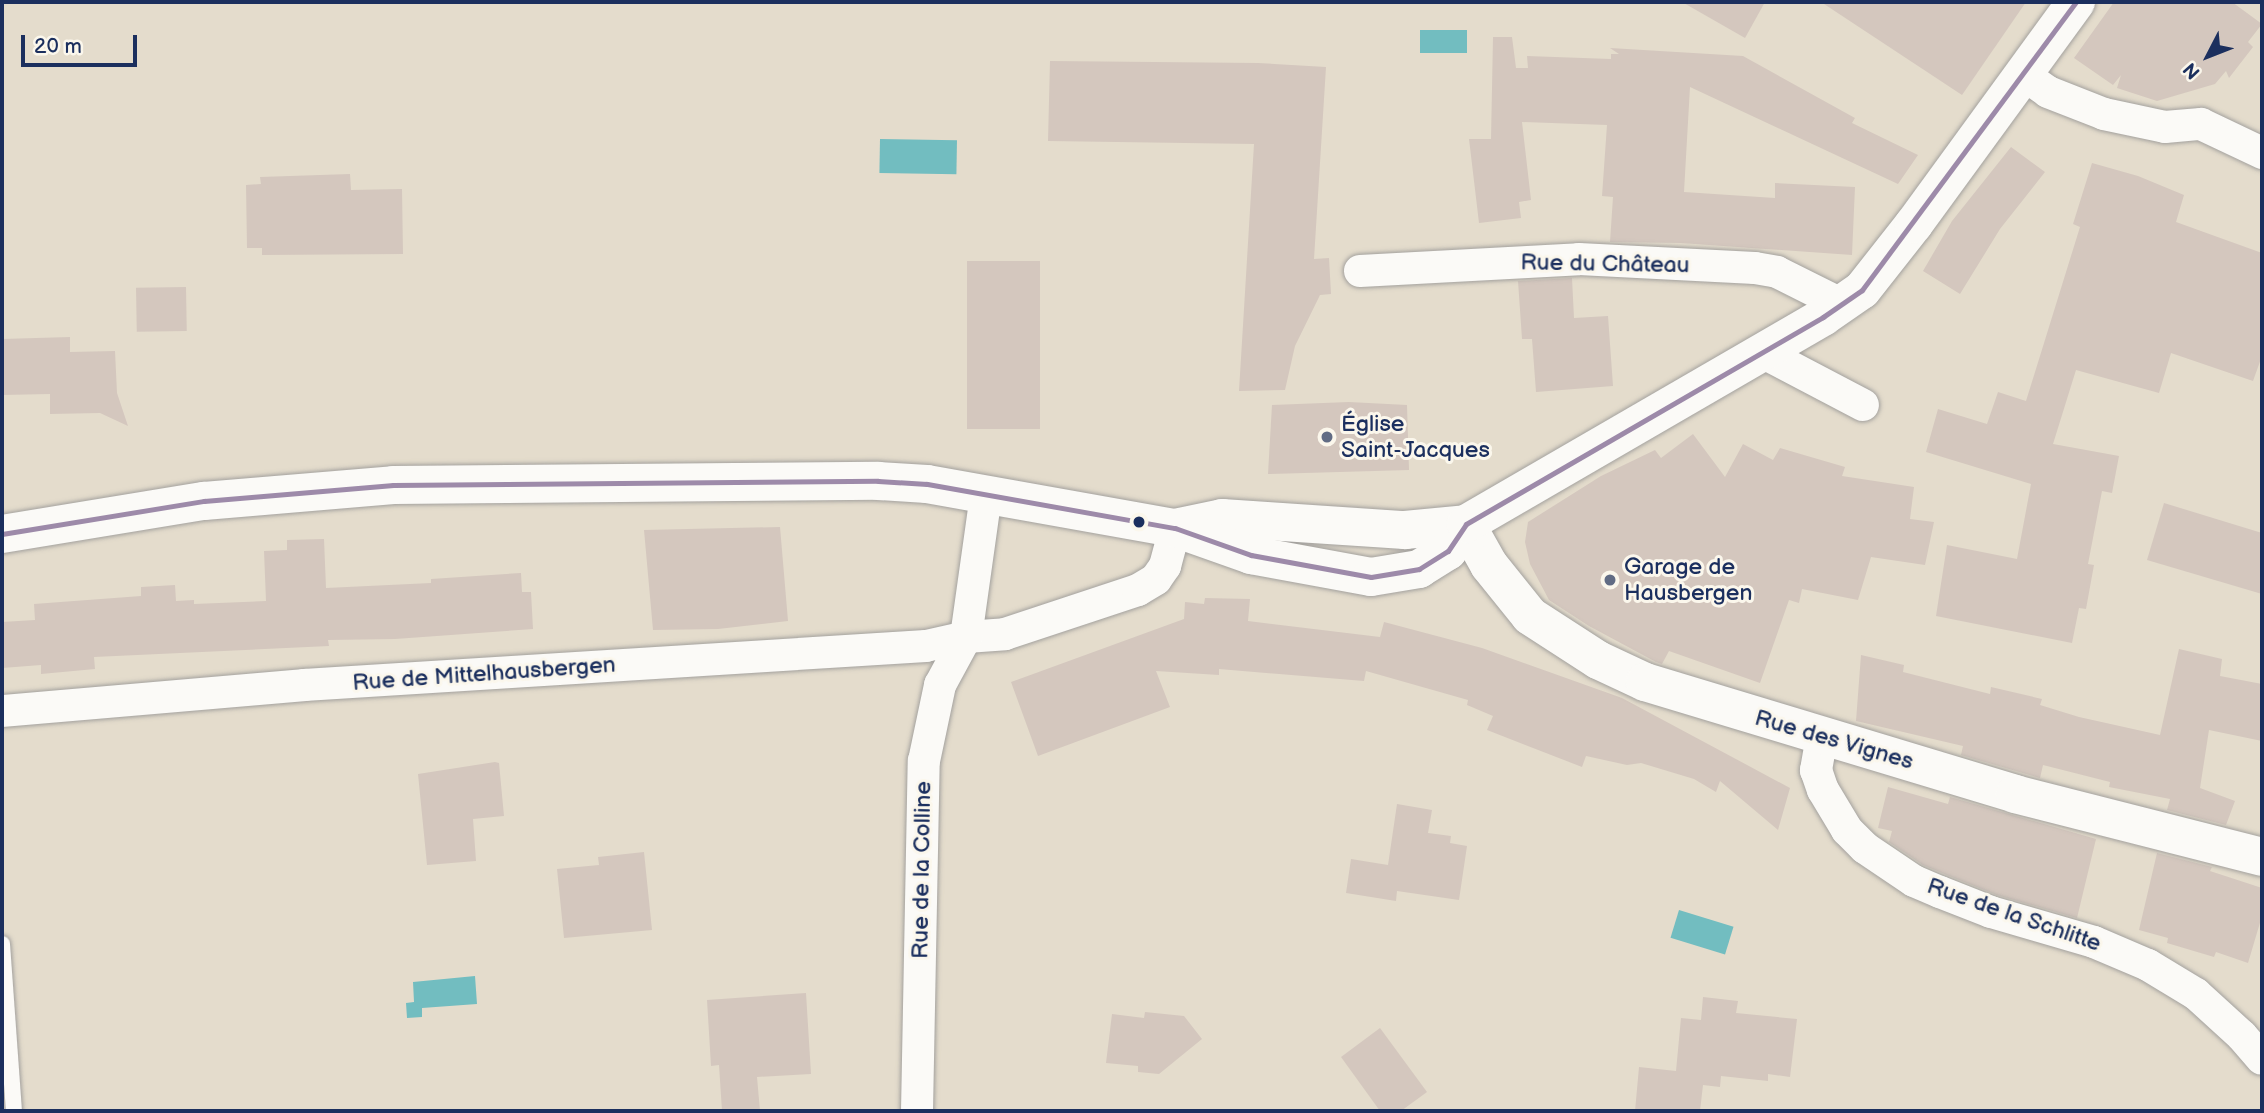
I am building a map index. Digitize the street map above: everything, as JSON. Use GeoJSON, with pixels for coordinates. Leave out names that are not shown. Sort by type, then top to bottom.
{"type":"FeatureCollection","features":[{"type":"Feature","properties":{"kind":"street"},"geometry":{"type":"LineString","coordinates":[[2,534],[204,501],[393,485],[878,481],[927,484],[1175,528],[1251,555],[1371,576],[1419,569],[1448,551],[1466,524],[1843,305],[1878,273],[2076,2]]}},
{"type":"Feature","properties":{"kind":"street"},"geometry":{"type":"LineString","coordinates":[[2024,75],[2048,92],[2104,114],[2165,127],[2201,124],[2262,153]]}},
{"type":"Feature","properties":{"kind":"street","name":"Rue du Château"},"geometry":{"type":"LineString","coordinates":[[1360,271],[1579,258],[1755,268],[1777,272],[1843,305]]}},
{"type":"Feature","properties":{"kind":"street"},"geometry":{"type":"LineString","coordinates":[[1762,352],[1863,405]]}},
{"type":"Feature","properties":{"kind":"street"},"geometry":{"type":"LineString","coordinates":[[966,637],[986,494]]}},
{"type":"Feature","properties":{"kind":"street","name":"Rue des Vignes"},"geometry":{"type":"LineString","coordinates":[[1466,524],[1489,565],[1530,616],[1598,660],[1645,682],[2015,794],[2262,857]]}},
{"type":"Feature","properties":{"kind":"street","name":"Rue de Mittelhausbergen"},"geometry":{"type":"LineString","coordinates":[[2,711],[304,685],[926,646],[966,637],[1004,634],[1042,624],[1138,590],[1156,579],[1165,566],[1175,528]]}},
{"type":"Feature","properties":{"kind":"street","name":"Rue de la Colline"},"geometry":{"type":"LineString","coordinates":[[917,1111],[923,761],[940,685],[966,637]]}},
{"type":"Feature","properties":{"kind":"street","name":"Rue de la Schlitte"},"geometry":{"type":"LineString","coordinates":[[1822,737],[1816,770],[1822,790],[1847,830],[1865,848],[1914,881],[1940,892],[1991,912],[2094,942],[2148,965],[2196,994],[2242,1036],[2262,1059]]}},
{"type":"Feature","properties":{"kind":"lane"},"geometry":{"type":"LineString","coordinates":[[2,944],[14,1111]]}},
{"type":"Feature","properties":{"kind":"water"},"geometry":{"type":"Polygon","coordinates":[[[1420,30],[1467,30],[1467,53],[1420,53],[1420,30]]]}},
{"type":"Feature","properties":{"kind":"water"},"geometry":{"type":"Polygon","coordinates":[[[880,139],[957,140],[956,174],[879,173],[880,139]]]}},
{"type":"Feature","properties":{"kind":"water"},"geometry":{"type":"Polygon","coordinates":[[[1679,910],[1734,927],[1725,954],[1671,938],[1679,910]]]}},
{"type":"Feature","properties":{"kind":"water"},"geometry":{"type":"Polygon","coordinates":[[[475,976],[477,1004],[422,1008],[422,1017],[407,1018],[406,1003],[414,1002],[413,982],[475,976]]]}},
{"type":"Feature","properties":{"kind":"building"},"geometry":{"type":"Polygon","coordinates":[[[1682,2],[1765,2],[1745,38],[1682,2]]]}},
{"type":"Feature","properties":{"kind":"building"},"geometry":{"type":"Polygon","coordinates":[[[1821,2],[2026,2],[1962,95],[1821,2]]]}},
{"type":"Feature","properties":{"kind":"building"},"geometry":{"type":"Polygon","coordinates":[[[2114,2],[2232,2],[2262,24],[2248,42],[2253,47],[2229,78],[2226,71],[2215,84],[2157,101],[2117,88],[2121,75],[2113,85],[2074,58],[2114,2]]]}},
{"type":"Feature","properties":{"kind":"building"},"geometry":{"type":"Polygon","coordinates":[[[1493,37],[1512,37],[1516,68],[1528,68],[1527,56],[1611,59],[1611,54],[1619,54],[1610,48],[1743,56],[1855,118],[1852,123],[1918,155],[1898,184],[1690,87],[1684,192],[1775,198],[1775,183],[1855,187],[1852,255],[1681,243],[1610,242],[1613,197],[1602,196],[1607,125],[1522,122],[1531,200],[1519,202],[1521,218],[1479,223],[1469,139],[1491,139],[1493,37]]]}},
{"type":"Feature","properties":{"kind":"building"},"geometry":{"type":"Polygon","coordinates":[[[1050,61],[1258,63],[1326,67],[1314,259],[1329,258],[1331,294],[1320,295],[1295,346],[1285,390],[1239,391],[1254,144],[1048,141],[1050,61]]]}},
{"type":"Feature","properties":{"kind":"building"},"geometry":{"type":"Polygon","coordinates":[[[2011,147],[2045,172],[2000,229],[1960,294],[1923,271],[1952,221],[2011,147]]]}},
{"type":"Feature","properties":{"kind":"building"},"geometry":{"type":"Polygon","coordinates":[[[2092,163],[2138,176],[2184,195],[2176,222],[2262,253],[2262,356],[2253,381],[2171,353],[2159,393],[2076,370],[2053,444],[2119,456],[2112,493],[2102,491],[2088,564],[2094,565],[2086,609],[2079,608],[2072,643],[1936,616],[1947,545],[2017,559],[2031,484],[1926,452],[1938,409],[1987,424],[1998,392],[2026,401],[2080,227],[2073,224],[2092,163]]]}},
{"type":"Feature","properties":{"kind":"building"},"geometry":{"type":"Polygon","coordinates":[[[350,174],[351,190],[402,189],[403,254],[262,255],[262,248],[247,248],[246,185],[261,184],[260,177],[350,174]]]}},
{"type":"Feature","properties":{"kind":"building"},"geometry":{"type":"Polygon","coordinates":[[[967,261],[1040,261],[1040,429],[967,429],[967,261]]]}},
{"type":"Feature","properties":{"kind":"building"},"geometry":{"type":"Polygon","coordinates":[[[1572,278],[1574,318],[1608,316],[1613,386],[1536,392],[1532,339],[1522,339],[1518,281],[1572,278]]]}},
{"type":"Feature","properties":{"kind":"building"},"geometry":{"type":"Polygon","coordinates":[[[186,287],[187,331],[137,332],[136,288],[186,287]]]}},
{"type":"Feature","properties":{"kind":"building"},"geometry":{"type":"Polygon","coordinates":[[[70,337],[70,352],[115,351],[117,393],[128,426],[100,413],[50,414],[50,394],[2,395],[2,339],[70,337]]]}},
{"type":"Feature","properties":{"kind":"building","name":"Église Saint-Jacques"},"geometry":{"type":"Polygon","coordinates":[[[1349,402],[1407,405],[1409,470],[1268,474],[1272,405],[1349,402]]]}},
{"type":"Feature","properties":{"kind":"building"},"geometry":{"type":"Polygon","coordinates":[[[1693,434],[1725,477],[1743,444],[1773,460],[1780,448],[1845,467],[1842,476],[1914,487],[1910,519],[1934,522],[1925,565],[1871,557],[1858,600],[1802,589],[1799,603],[1789,600],[1760,683],[1669,651],[1662,664],[1656,662],[1589,626],[1549,600],[1530,564],[1525,542],[1528,522],[1601,476],[1655,450],[1661,458],[1693,434]]]}},
{"type":"Feature","properties":{"kind":"building"},"geometry":{"type":"Polygon","coordinates":[[[2164,503],[2262,533],[2262,594],[2147,560],[2164,503]]]}},
{"type":"Feature","properties":{"kind":"building"},"geometry":{"type":"Polygon","coordinates":[[[780,527],[788,621],[718,629],[653,630],[644,530],[780,527]]]}},
{"type":"Feature","properties":{"kind":"building"},"geometry":{"type":"Polygon","coordinates":[[[324,539],[326,588],[431,583],[431,579],[521,573],[522,592],[531,592],[533,629],[395,639],[328,640],[329,646],[94,657],[95,669],[41,674],[41,665],[2,668],[2,622],[35,620],[34,604],[141,596],[141,587],[175,585],[176,601],[194,600],[194,604],[266,601],[264,551],[287,550],[287,540],[324,539]]]}},
{"type":"Feature","properties":{"kind":"building"},"geometry":{"type":"Polygon","coordinates":[[[1205,598],[1250,599],[1248,621],[1380,637],[1384,622],[1482,648],[1622,698],[1790,788],[1778,830],[1720,781],[1716,792],[1694,779],[1641,763],[1627,765],[1586,756],[1582,767],[1487,730],[1493,716],[1467,705],[1468,700],[1366,671],[1364,681],[1219,669],[1219,675],[1156,671],[1170,707],[1038,756],[1011,682],[1184,619],[1185,602],[1204,604],[1205,598]]]}},
{"type":"Feature","properties":{"kind":"building"},"geometry":{"type":"Polygon","coordinates":[[[2179,649],[2222,659],[2220,676],[2262,684],[2262,741],[2209,730],[2200,788],[2235,801],[2226,825],[2167,810],[2170,799],[2109,787],[2110,782],[2043,765],[2040,778],[1961,755],[1963,746],[1856,721],[1861,655],[1904,665],[1903,672],[1990,694],[1991,687],[2042,699],[2040,705],[2079,717],[2160,735],[2179,649]]]}},
{"type":"Feature","properties":{"kind":"building"},"geometry":{"type":"Polygon","coordinates":[[[499,763],[504,816],[473,819],[476,861],[427,865],[418,774],[499,763]]]}},
{"type":"Feature","properties":{"kind":"building"},"geometry":{"type":"Polygon","coordinates":[[[1888,787],[1948,804],[1950,797],[2096,839],[2077,918],[1997,895],[1947,875],[1923,865],[1889,842],[1892,831],[1878,828],[1888,787]]]}},
{"type":"Feature","properties":{"kind":"building"},"geometry":{"type":"Polygon","coordinates":[[[1397,804],[1432,810],[1428,833],[1451,836],[1450,843],[1467,846],[1459,900],[1397,891],[1396,901],[1346,893],[1351,859],[1388,865],[1397,804]]]}},
{"type":"Feature","properties":{"kind":"building"},"geometry":{"type":"Polygon","coordinates":[[[644,852],[652,930],[564,938],[557,869],[599,865],[598,857],[644,852]]]}},
{"type":"Feature","properties":{"kind":"building"},"geometry":{"type":"Polygon","coordinates":[[[2157,853],[2212,867],[2210,871],[2262,888],[2262,916],[2248,963],[2216,952],[2214,957],[2167,943],[2168,938],[2139,930],[2157,853]]]}},
{"type":"Feature","properties":{"kind":"building"},"geometry":{"type":"Polygon","coordinates":[[[806,993],[811,1074],[757,1077],[760,1111],[722,1111],[719,1065],[711,1066],[707,1000],[806,993]]]}},
{"type":"Feature","properties":{"kind":"building"},"geometry":{"type":"Polygon","coordinates":[[[1703,997],[1738,1001],[1736,1013],[1797,1019],[1790,1077],[1768,1074],[1768,1081],[1721,1076],[1720,1087],[1703,1085],[1700,1111],[1635,1111],[1639,1067],[1676,1071],[1681,1018],[1701,1020],[1703,997]]]}},
{"type":"Feature","properties":{"kind":"building"},"geometry":{"type":"Polygon","coordinates":[[[1145,1012],[1184,1016],[1202,1039],[1159,1074],[1138,1072],[1138,1066],[1106,1063],[1112,1014],[1144,1018],[1145,1012]]]}},
{"type":"Feature","properties":{"kind":"building"},"geometry":{"type":"Polygon","coordinates":[[[1380,1028],[1427,1092],[1401,1111],[1380,1111],[1341,1057],[1380,1028]]]}},
{"type":"Feature","properties":{"kind":"transit line"},"geometry":{"type":"LineString","coordinates":[[2,534],[204,501],[393,485],[878,481],[927,484],[1175,528],[1251,555],[1371,577],[1419,569],[1448,551],[1466,524],[1823,317],[1862,290],[2076,2]]}},
{"type":"Feature","properties":{"kind":"place","name":"Église Saint-Jacques"},"geometry":{"type":"Point","coordinates":[1327,437]}},
{"type":"Feature","properties":{"kind":"place","name":"Garage de Hausbergen"},"geometry":{"type":"Point","coordinates":[1610,580]}}]}
